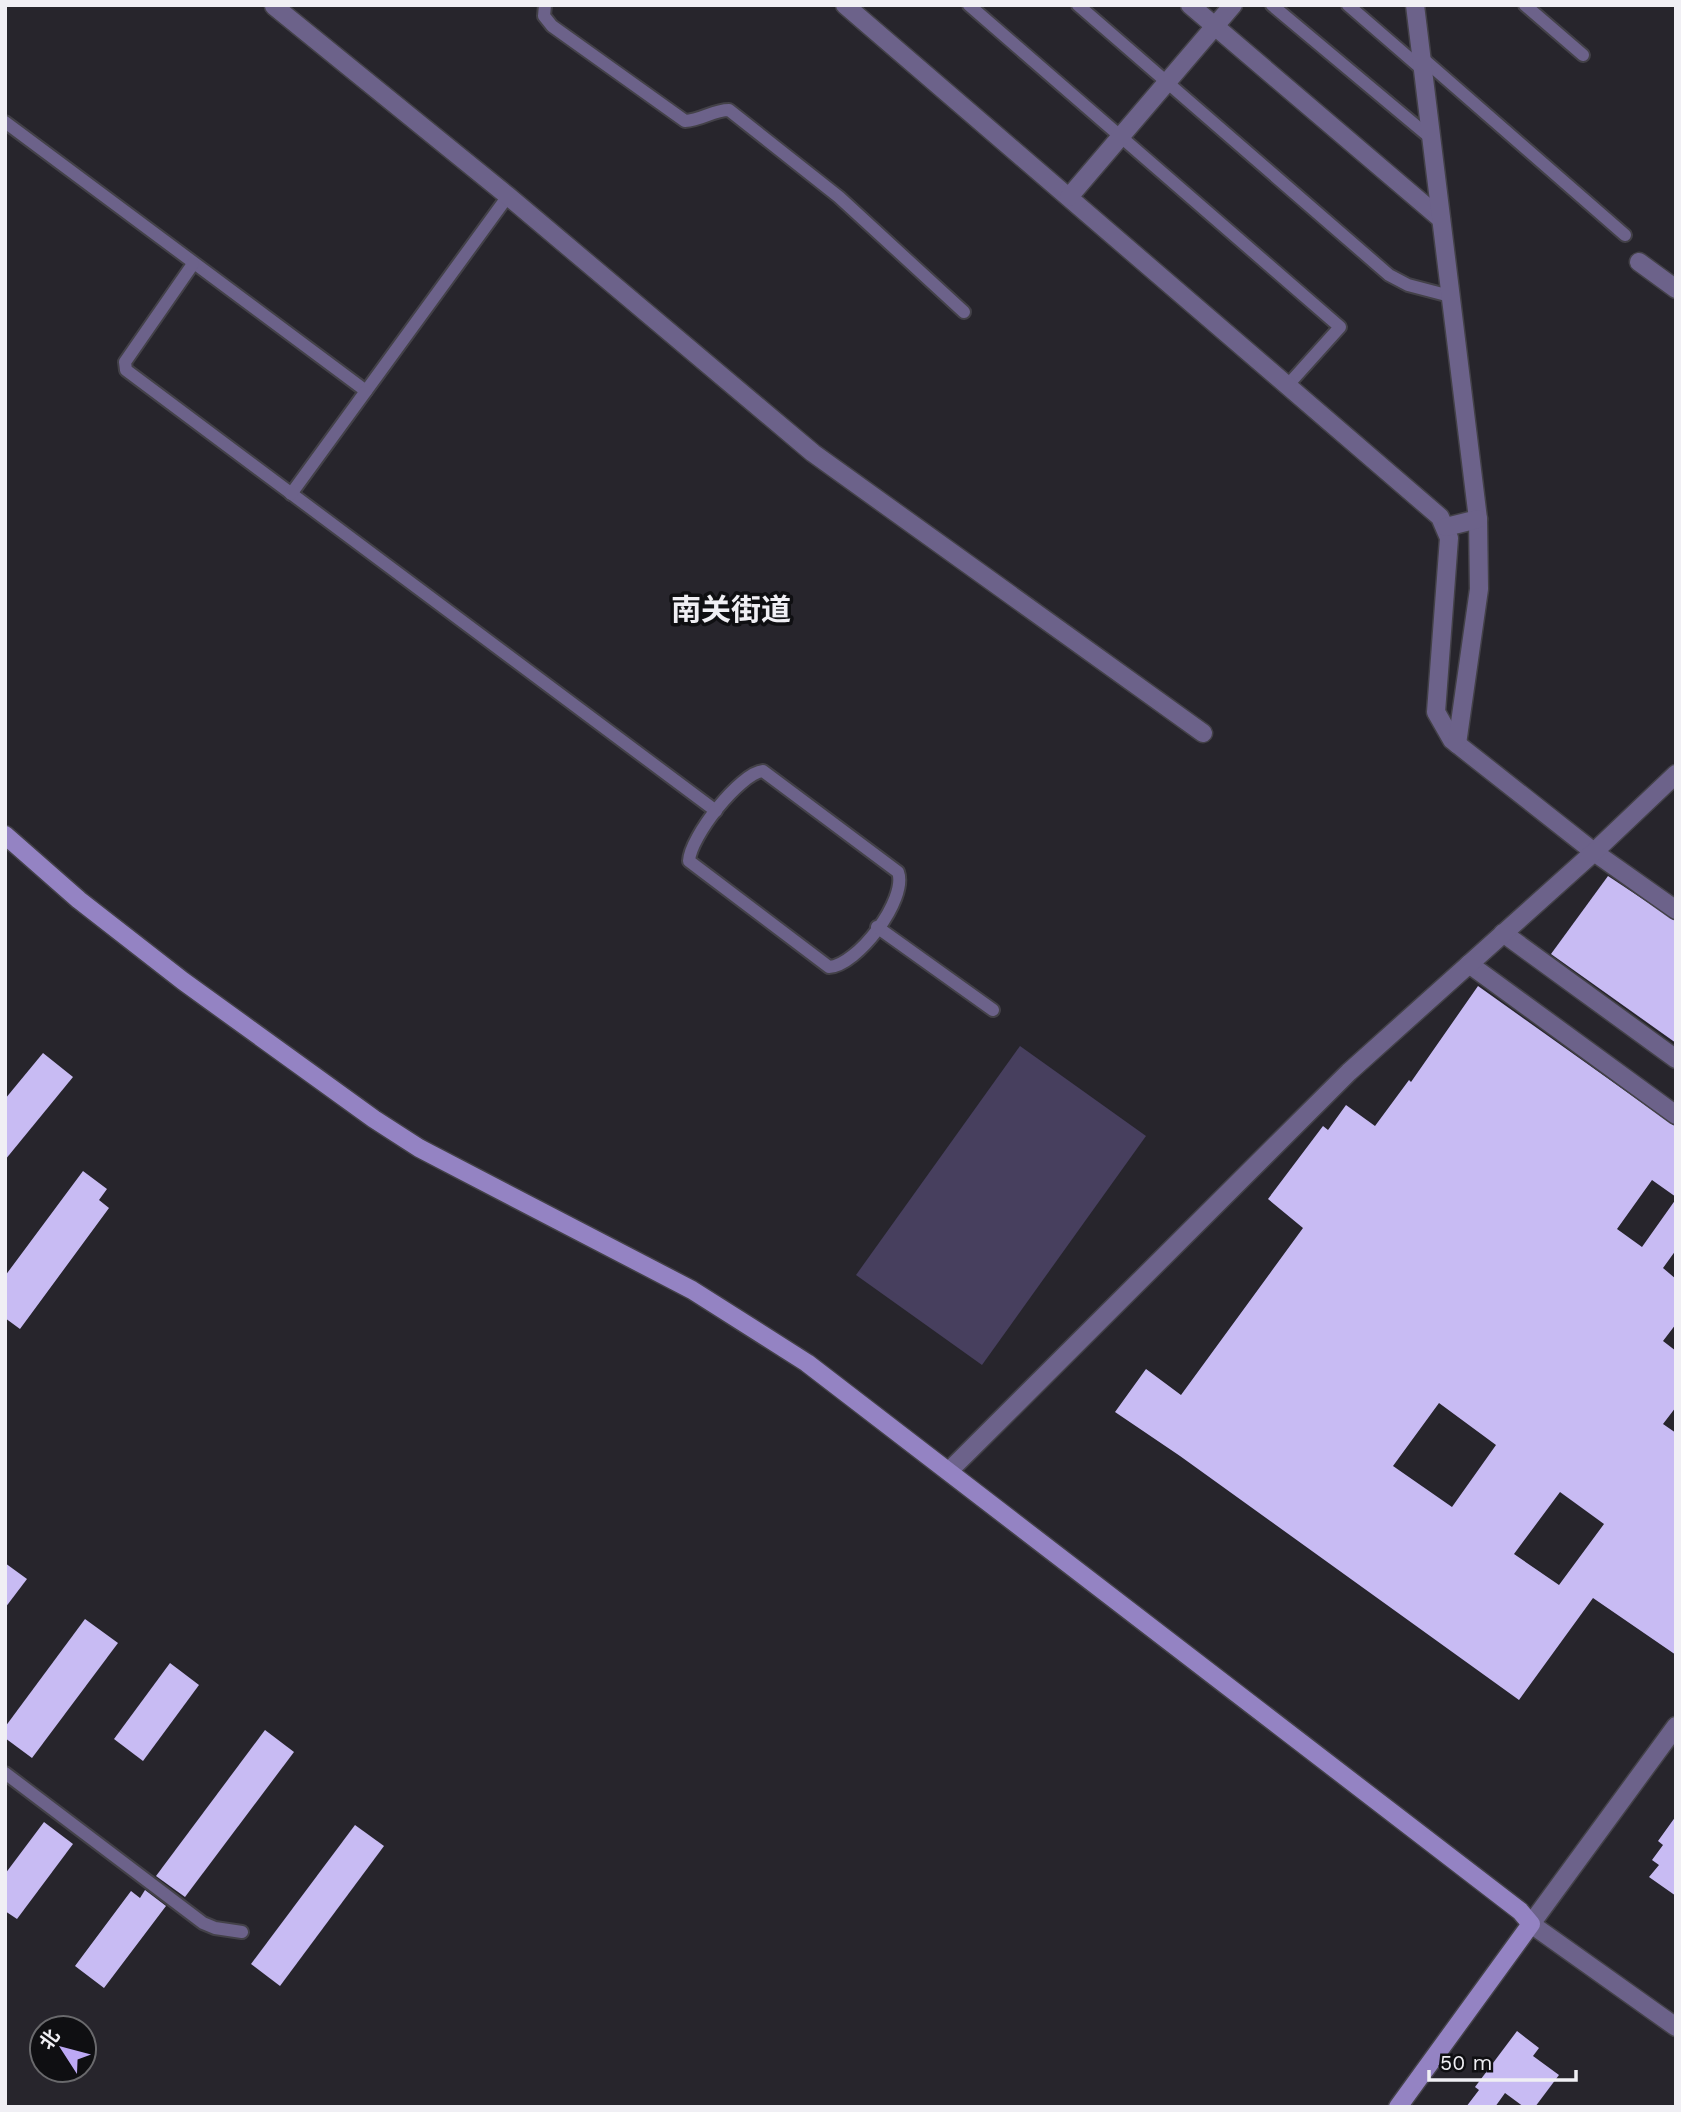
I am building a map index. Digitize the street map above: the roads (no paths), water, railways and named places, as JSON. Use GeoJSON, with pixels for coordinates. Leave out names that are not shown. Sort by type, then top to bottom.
{"type":"FeatureCollection","features":[{"type":"Feature","properties":{"kind":"street"},"geometry":{"type":"LineString","coordinates":[[1190,5],[1441,219]]}},
{"type":"Feature","properties":{"kind":"street"},"geometry":{"type":"LineString","coordinates":[[1069,197],[1233,5]]}},
{"type":"Feature","properties":{"kind":"street"},"geometry":{"type":"LineString","coordinates":[[1415,5],[1478,519],[1479,589],[1458,744]]}},
{"type":"Feature","properties":{"kind":"street"},"geometry":{"type":"LineString","coordinates":[[274,6],[508,196],[813,453],[1203,733]]}},
{"type":"Feature","properties":{"kind":"street"},"geometry":{"type":"LineString","coordinates":[[854,8],[1440,517],[1449,538],[1436,712],[1443,728],[1458,744],[1594,852],[1676,910]]}},
{"type":"Feature","properties":{"kind":"street"},"geometry":{"type":"LineString","coordinates":[[1639,262],[1676,289]]}},
{"type":"Feature","properties":{"kind":"street"},"geometry":{"type":"LineString","coordinates":[[1446,527],[1478,519]]}},
{"type":"Feature","properties":{"kind":"street"},"geometry":{"type":"LineString","coordinates":[[950,1470],[1349,1073],[1594,852],[1676,774]]}},
{"type":"Feature","properties":{"kind":"street"},"geometry":{"type":"LineString","coordinates":[[5,835],[79,900],[183,981],[374,1119],[419,1148],[692,1290],[807,1363],[1502,1894],[1531,1924],[1676,2027]]}},
{"type":"Feature","properties":{"kind":"street"},"geometry":{"type":"LineString","coordinates":[[1503,933],[1676,1059]]}},
{"type":"Feature","properties":{"kind":"street"},"geometry":{"type":"LineString","coordinates":[[1469,964],[1676,1115]]}},
{"type":"Feature","properties":{"kind":"street"},"geometry":{"type":"LineString","coordinates":[[1398,2107],[1676,1726]]}},
{"type":"Feature","properties":{"kind":"lane"},"geometry":{"type":"LineString","coordinates":[[545,5],[544,16],[552,26],[685,121],[697,121],[714,111],[729,110],[839,197],[964,312]]}},
{"type":"Feature","properties":{"kind":"lane"},"geometry":{"type":"LineString","coordinates":[[969,5],[1122,135],[1340,327],[1287,386]]}},
{"type":"Feature","properties":{"kind":"lane"},"geometry":{"type":"LineString","coordinates":[[1078,5],[1389,275],[1408,285],[1450,296]]}},
{"type":"Feature","properties":{"kind":"lane"},"geometry":{"type":"LineString","coordinates":[[1272,5],[1432,139]]}},
{"type":"Feature","properties":{"kind":"lane"},"geometry":{"type":"LineString","coordinates":[[1348,5],[1625,235]]}},
{"type":"Feature","properties":{"kind":"lane"},"geometry":{"type":"LineString","coordinates":[[1525,5],[1583,55]]}},
{"type":"Feature","properties":{"kind":"lane"},"geometry":{"type":"LineString","coordinates":[[5,122],[366,391]]}},
{"type":"Feature","properties":{"kind":"lane"},"geometry":{"type":"LineString","coordinates":[[291,494],[508,196]]}},
{"type":"Feature","properties":{"kind":"lane"},"geometry":{"type":"LineString","coordinates":[[193,264],[125,362],[126,370],[716,811]]}},
{"type":"Feature","properties":{"kind":"lane"},"geometry":{"type":"LineString","coordinates":[[764,771],[898,872],[901,887],[877,928],[851,958],[837,967],[829,967],[690,861],[694,845],[716,811],[748,775],[764,771]]}},
{"type":"Feature","properties":{"kind":"lane"},"geometry":{"type":"LineString","coordinates":[[877,928],[993,1010]]}},
{"type":"Feature","properties":{"kind":"lane"},"geometry":{"type":"LineString","coordinates":[[5,1773],[203,1923],[215,1928],[242,1931]]}},
{"type":"Feature","properties":{"kind":"district","name":"南关街道"},"geometry":{"type":"Point","coordinates":[731,610]}}]}
